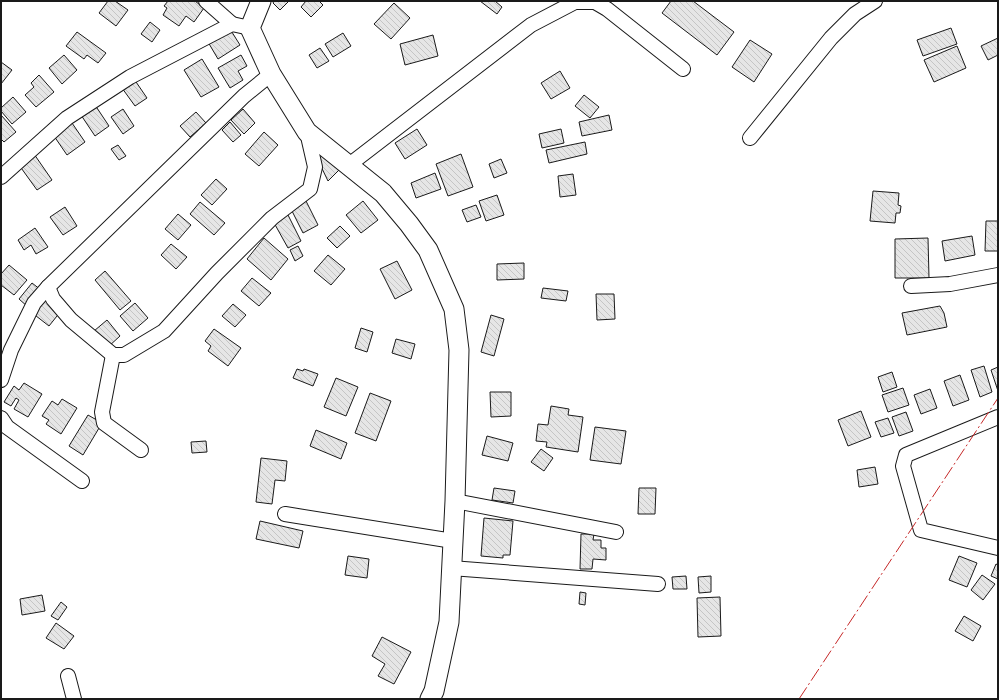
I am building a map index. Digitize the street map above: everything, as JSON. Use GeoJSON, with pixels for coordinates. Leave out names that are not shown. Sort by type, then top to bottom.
{"type":"FeatureCollection","features":[{"type":"Feature","properties":{"kind":"street"},"geometry":{"type":"LineString","coordinates":[[206,1],[232,24],[250,28]]}},
{"type":"Feature","properties":{"kind":"street"},"geometry":{"type":"LineString","coordinates":[[48,287],[53,299],[70,320],[113,355],[124,356],[164,331],[272,218],[310,189],[315,167],[307,132],[271,74],[250,28],[261,1]]}},
{"type":"Feature","properties":{"kind":"street"},"geometry":{"type":"LineString","coordinates":[[750,138],[831,38],[855,14],[875,1]]}},
{"type":"Feature","properties":{"kind":"street"},"geometry":{"type":"LineString","coordinates":[[349,165],[531,25],[575,2],[595,2],[607,9],[683,69]]}},
{"type":"Feature","properties":{"kind":"street"},"geometry":{"type":"LineString","coordinates":[[1,177],[67,118],[130,77],[232,24]]}},
{"type":"Feature","properties":{"kind":"street"},"geometry":{"type":"LineString","coordinates":[[1,380],[11,350],[34,303],[48,287],[244,96],[271,74]]}},
{"type":"Feature","properties":{"kind":"street"},"geometry":{"type":"LineString","coordinates":[[307,132],[383,193],[428,250],[454,309],[459,350],[455,501],[449,622],[434,691],[430,699]]}},
{"type":"Feature","properties":{"kind":"street"},"geometry":{"type":"LineString","coordinates":[[911,286],[950,284],[998,275]]}},
{"type":"Feature","properties":{"kind":"street"},"geometry":{"type":"LineString","coordinates":[[113,355],[102,412],[104,423],[141,450]]}},
{"type":"Feature","properties":{"kind":"street"},"geometry":{"type":"LineString","coordinates":[[998,417],[906,455],[903,466],[920,530],[998,548]]}},
{"type":"Feature","properties":{"kind":"street"},"geometry":{"type":"LineString","coordinates":[[1,418],[7,427],[82,482]]}},
{"type":"Feature","properties":{"kind":"street"},"geometry":{"type":"LineString","coordinates":[[455,501],[616,532]]}},
{"type":"Feature","properties":{"kind":"street"},"geometry":{"type":"LineString","coordinates":[[285,514],[453,541]]}},
{"type":"Feature","properties":{"kind":"street"},"geometry":{"type":"LineString","coordinates":[[451,568],[658,584]]}},
{"type":"Feature","properties":{"kind":"street"},"geometry":{"type":"LineString","coordinates":[[68,676],[74,699]]}},
{"type":"Feature","properties":{"kind":"building"},"geometry":{"type":"Polygon","coordinates":[[[108,1],[115,1],[128,10],[116,26],[99,13],[108,1]]]}},
{"type":"Feature","properties":{"kind":"building"},"geometry":{"type":"Polygon","coordinates":[[[168,1],[195,1],[204,8],[194,22],[186,16],[179,26],[163,15],[167,8],[164,6],[168,1]]]}},
{"type":"Feature","properties":{"kind":"building"},"geometry":{"type":"Polygon","coordinates":[[[274,1],[289,1],[280,10],[273,3],[274,1]]]}},
{"type":"Feature","properties":{"kind":"building"},"geometry":{"type":"Polygon","coordinates":[[[306,1],[319,1],[323,5],[311,17],[301,7],[306,1]]]}},
{"type":"Feature","properties":{"kind":"building"},"geometry":{"type":"Polygon","coordinates":[[[480,1],[495,1],[502,7],[497,14],[480,1]]]}},
{"type":"Feature","properties":{"kind":"building"},"geometry":{"type":"Polygon","coordinates":[[[671,1],[693,1],[734,32],[717,55],[662,13],[671,1]]]}},
{"type":"Feature","properties":{"kind":"building"},"geometry":{"type":"Polygon","coordinates":[[[394,3],[410,18],[391,39],[374,24],[394,3]]]}},
{"type":"Feature","properties":{"kind":"building"},"geometry":{"type":"Polygon","coordinates":[[[150,22],[160,30],[152,42],[141,34],[150,22]]]}},
{"type":"Feature","properties":{"kind":"building"},"geometry":{"type":"Polygon","coordinates":[[[951,28],[957,44],[923,56],[917,40],[951,28]]]}},
{"type":"Feature","properties":{"kind":"building"},"geometry":{"type":"Polygon","coordinates":[[[230,29],[240,45],[218,59],[208,42],[230,29]]]}},
{"type":"Feature","properties":{"kind":"building"},"geometry":{"type":"Polygon","coordinates":[[[77,32],[106,53],[98,63],[87,55],[84,59],[66,46],[77,32]]]}},
{"type":"Feature","properties":{"kind":"building"},"geometry":{"type":"Polygon","coordinates":[[[343,33],[351,46],[333,57],[325,44],[343,33]]]}},
{"type":"Feature","properties":{"kind":"building"},"geometry":{"type":"Polygon","coordinates":[[[433,35],[438,56],[405,65],[400,44],[433,35]]]}},
{"type":"Feature","properties":{"kind":"building"},"geometry":{"type":"Polygon","coordinates":[[[998,38],[998,55],[988,60],[981,46],[998,38]]]}},
{"type":"Feature","properties":{"kind":"building"},"geometry":{"type":"Polygon","coordinates":[[[750,40],[772,54],[754,82],[732,67],[750,40]]]}},
{"type":"Feature","properties":{"kind":"building"},"geometry":{"type":"Polygon","coordinates":[[[957,46],[966,68],[934,82],[924,60],[957,46]]]}},
{"type":"Feature","properties":{"kind":"building"},"geometry":{"type":"Polygon","coordinates":[[[320,48],[329,61],[317,68],[309,55],[320,48]]]}},
{"type":"Feature","properties":{"kind":"building"},"geometry":{"type":"Polygon","coordinates":[[[64,55],[77,70],[62,84],[49,68],[64,55]]]}},
{"type":"Feature","properties":{"kind":"building"},"geometry":{"type":"Polygon","coordinates":[[[241,55],[247,66],[238,71],[243,80],[230,88],[218,68],[241,55]]]}},
{"type":"Feature","properties":{"kind":"building"},"geometry":{"type":"Polygon","coordinates":[[[202,59],[219,87],[201,97],[184,70],[202,59]]]}},
{"type":"Feature","properties":{"kind":"building"},"geometry":{"type":"Polygon","coordinates":[[[1,62],[12,70],[1,84],[1,62]]]}},
{"type":"Feature","properties":{"kind":"building"},"geometry":{"type":"Polygon","coordinates":[[[560,71],[570,88],[551,99],[541,83],[560,71]]]}},
{"type":"Feature","properties":{"kind":"building"},"geometry":{"type":"Polygon","coordinates":[[[39,75],[54,92],[36,107],[25,95],[34,87],[31,83],[39,75]]]}},
{"type":"Feature","properties":{"kind":"building"},"geometry":{"type":"Polygon","coordinates":[[[134,79],[147,98],[135,106],[122,88],[134,79]]]}},
{"type":"Feature","properties":{"kind":"building"},"geometry":{"type":"Polygon","coordinates":[[[584,95],[599,107],[590,118],[575,106],[584,95]]]}},
{"type":"Feature","properties":{"kind":"building"},"geometry":{"type":"Polygon","coordinates":[[[13,97],[26,112],[12,124],[1,111],[1,108],[13,97]]]}},
{"type":"Feature","properties":{"kind":"building"},"geometry":{"type":"Polygon","coordinates":[[[95,105],[109,126],[95,136],[81,115],[95,105]]]}},
{"type":"Feature","properties":{"kind":"building"},"geometry":{"type":"Polygon","coordinates":[[[123,109],[134,126],[123,134],[111,117],[123,109]]]}},
{"type":"Feature","properties":{"kind":"building"},"geometry":{"type":"Polygon","coordinates":[[[243,109],[255,123],[244,134],[231,120],[243,109]]]}},
{"type":"Feature","properties":{"kind":"building"},"geometry":{"type":"Polygon","coordinates":[[[196,112],[206,123],[190,137],[180,126],[196,112]]]}},
{"type":"Feature","properties":{"kind":"building"},"geometry":{"type":"Polygon","coordinates":[[[1,115],[16,132],[4,142],[1,139],[1,115]]]}},
{"type":"Feature","properties":{"kind":"building"},"geometry":{"type":"Polygon","coordinates":[[[609,115],[612,130],[582,136],[579,122],[609,115]]]}},
{"type":"Feature","properties":{"kind":"building"},"geometry":{"type":"Polygon","coordinates":[[[230,122],[241,135],[233,142],[222,130],[230,122]]]}},
{"type":"Feature","properties":{"kind":"building"},"geometry":{"type":"Polygon","coordinates":[[[72,123],[85,142],[67,155],[54,136],[72,123]]]}},
{"type":"Feature","properties":{"kind":"building"},"geometry":{"type":"Polygon","coordinates":[[[417,129],[427,145],[405,159],[395,143],[417,129]]]}},
{"type":"Feature","properties":{"kind":"building"},"geometry":{"type":"Polygon","coordinates":[[[561,129],[564,143],[542,148],[539,134],[561,129]]]}},
{"type":"Feature","properties":{"kind":"building"},"geometry":{"type":"Polygon","coordinates":[[[264,132],[278,145],[259,166],[245,154],[264,132]]]}},
{"type":"Feature","properties":{"kind":"building"},"geometry":{"type":"Polygon","coordinates":[[[585,142],[587,154],[549,163],[546,150],[585,142]]]}},
{"type":"Feature","properties":{"kind":"building"},"geometry":{"type":"Polygon","coordinates":[[[118,145],[126,156],[119,160],[111,149],[118,145]]]}},
{"type":"Feature","properties":{"kind":"building"},"geometry":{"type":"Polygon","coordinates":[[[320,152],[339,170],[328,181],[316,156],[320,152]]]}},
{"type":"Feature","properties":{"kind":"building"},"geometry":{"type":"Polygon","coordinates":[[[34,154],[52,180],[37,190],[19,165],[34,154]]]}},
{"type":"Feature","properties":{"kind":"building"},"geometry":{"type":"Polygon","coordinates":[[[461,154],[473,187],[448,196],[436,164],[461,154]]]}},
{"type":"Feature","properties":{"kind":"building"},"geometry":{"type":"Polygon","coordinates":[[[501,159],[507,173],[494,178],[489,164],[501,159]]]}},
{"type":"Feature","properties":{"kind":"building"},"geometry":{"type":"Polygon","coordinates":[[[435,173],[441,189],[416,198],[411,183],[435,173]]]}},
{"type":"Feature","properties":{"kind":"building"},"geometry":{"type":"Polygon","coordinates":[[[573,174],[576,195],[560,197],[558,176],[573,174]]]}},
{"type":"Feature","properties":{"kind":"building"},"geometry":{"type":"Polygon","coordinates":[[[216,179],[227,189],[212,205],[201,195],[216,179]]]}},
{"type":"Feature","properties":{"kind":"building"},"geometry":{"type":"Polygon","coordinates":[[[873,191],[899,193],[898,205],[901,206],[900,213],[896,213],[895,223],[870,221],[873,191]]]}},
{"type":"Feature","properties":{"kind":"building"},"geometry":{"type":"Polygon","coordinates":[[[497,195],[504,215],[486,221],[479,201],[497,195]]]}},
{"type":"Feature","properties":{"kind":"building"},"geometry":{"type":"Polygon","coordinates":[[[305,199],[318,225],[303,233],[290,207],[305,199]]]}},
{"type":"Feature","properties":{"kind":"building"},"geometry":{"type":"Polygon","coordinates":[[[363,201],[378,220],[361,233],[346,215],[363,201]]]}},
{"type":"Feature","properties":{"kind":"building"},"geometry":{"type":"Polygon","coordinates":[[[200,202],[225,223],[214,235],[190,214],[200,202]]]}},
{"type":"Feature","properties":{"kind":"building"},"geometry":{"type":"Polygon","coordinates":[[[476,205],[481,217],[467,222],[462,210],[476,205]]]}},
{"type":"Feature","properties":{"kind":"building"},"geometry":{"type":"Polygon","coordinates":[[[65,207],[77,226],[63,235],[50,217],[65,207]]]}},
{"type":"Feature","properties":{"kind":"building"},"geometry":{"type":"Polygon","coordinates":[[[287,213],[301,241],[288,248],[273,221],[287,213]]]}},
{"type":"Feature","properties":{"kind":"building"},"geometry":{"type":"Polygon","coordinates":[[[178,214],[191,225],[178,240],[165,229],[178,214]]]}},
{"type":"Feature","properties":{"kind":"building"},"geometry":{"type":"Polygon","coordinates":[[[986,221],[998,221],[998,251],[985,251],[986,221]]]}},
{"type":"Feature","properties":{"kind":"building"},"geometry":{"type":"Polygon","coordinates":[[[340,226],[350,236],[337,248],[327,238],[340,226]]]}},
{"type":"Feature","properties":{"kind":"building"},"geometry":{"type":"Polygon","coordinates":[[[35,228],[48,247],[36,254],[31,245],[24,250],[18,240],[35,228]]]}},
{"type":"Feature","properties":{"kind":"building"},"geometry":{"type":"Polygon","coordinates":[[[972,236],[975,255],[945,261],[942,241],[972,236]]]}},
{"type":"Feature","properties":{"kind":"building"},"geometry":{"type":"Polygon","coordinates":[[[264,238],[288,259],[271,280],[247,259],[264,238]]]}},
{"type":"Feature","properties":{"kind":"building"},"geometry":{"type":"Polygon","coordinates":[[[928,238],[929,278],[895,278],[895,239],[928,238]]]}},
{"type":"Feature","properties":{"kind":"building"},"geometry":{"type":"Polygon","coordinates":[[[171,244],[187,257],[176,269],[161,255],[171,244]]]}},
{"type":"Feature","properties":{"kind":"building"},"geometry":{"type":"Polygon","coordinates":[[[298,246],[303,256],[295,261],[290,250],[298,246]]]}},
{"type":"Feature","properties":{"kind":"building"},"geometry":{"type":"Polygon","coordinates":[[[328,255],[345,269],[331,285],[314,271],[328,255]]]}},
{"type":"Feature","properties":{"kind":"building"},"geometry":{"type":"Polygon","coordinates":[[[397,261],[412,290],[395,299],[380,269],[397,261]]]}},
{"type":"Feature","properties":{"kind":"building"},"geometry":{"type":"Polygon","coordinates":[[[524,263],[524,279],[497,280],[497,264],[524,263]]]}},
{"type":"Feature","properties":{"kind":"building"},"geometry":{"type":"Polygon","coordinates":[[[9,265],[27,280],[14,295],[1,285],[1,274],[9,265]]]}},
{"type":"Feature","properties":{"kind":"building"},"geometry":{"type":"Polygon","coordinates":[[[105,271],[131,301],[120,310],[95,280],[105,271]]]}},
{"type":"Feature","properties":{"kind":"building"},"geometry":{"type":"Polygon","coordinates":[[[252,278],[271,293],[259,306],[241,291],[252,278]]]}},
{"type":"Feature","properties":{"kind":"building"},"geometry":{"type":"Polygon","coordinates":[[[32,283],[41,290],[28,307],[19,299],[32,283]]]}},
{"type":"Feature","properties":{"kind":"building"},"geometry":{"type":"Polygon","coordinates":[[[543,288],[568,291],[566,301],[541,298],[543,288]]]}},
{"type":"Feature","properties":{"kind":"building"},"geometry":{"type":"Polygon","coordinates":[[[596,294],[614,294],[615,319],[597,320],[596,294]]]}},
{"type":"Feature","properties":{"kind":"building"},"geometry":{"type":"Polygon","coordinates":[[[43,297],[61,311],[49,326],[31,312],[43,297]]]}},
{"type":"Feature","properties":{"kind":"building"},"geometry":{"type":"Polygon","coordinates":[[[135,303],[148,318],[133,331],[120,316],[135,303]]]}},
{"type":"Feature","properties":{"kind":"building"},"geometry":{"type":"Polygon","coordinates":[[[233,304],[246,315],[235,327],[222,316],[233,304]]]}},
{"type":"Feature","properties":{"kind":"building"},"geometry":{"type":"Polygon","coordinates":[[[940,306],[944,313],[947,327],[907,335],[902,313],[940,306]]]}},
{"type":"Feature","properties":{"kind":"building"},"geometry":{"type":"Polygon","coordinates":[[[491,315],[504,319],[494,356],[481,352],[491,315]]]}},
{"type":"Feature","properties":{"kind":"building"},"geometry":{"type":"Polygon","coordinates":[[[107,320],[120,336],[108,347],[94,331],[107,320]]]}},
{"type":"Feature","properties":{"kind":"building"},"geometry":{"type":"Polygon","coordinates":[[[361,328],[373,332],[367,352],[355,348],[361,328]]]}},
{"type":"Feature","properties":{"kind":"building"},"geometry":{"type":"Polygon","coordinates":[[[214,329],[241,348],[228,366],[208,351],[211,346],[205,341],[214,329]]]}},
{"type":"Feature","properties":{"kind":"building"},"geometry":{"type":"Polygon","coordinates":[[[396,339],[415,344],[411,359],[392,353],[396,339]]]}},
{"type":"Feature","properties":{"kind":"building"},"geometry":{"type":"Polygon","coordinates":[[[984,366],[992,392],[980,397],[971,370],[984,366]]]}},
{"type":"Feature","properties":{"kind":"building"},"geometry":{"type":"Polygon","coordinates":[[[998,367],[998,391],[991,370],[998,367]]]}},
{"type":"Feature","properties":{"kind":"building"},"geometry":{"type":"Polygon","coordinates":[[[297,369],[303,371],[304,369],[318,374],[313,386],[293,378],[297,369]]]}},
{"type":"Feature","properties":{"kind":"building"},"geometry":{"type":"Polygon","coordinates":[[[892,372],[897,387],[883,392],[878,377],[892,372]]]}},
{"type":"Feature","properties":{"kind":"building"},"geometry":{"type":"Polygon","coordinates":[[[960,375],[969,400],[953,406],[944,381],[960,375]]]}},
{"type":"Feature","properties":{"kind":"building"},"geometry":{"type":"Polygon","coordinates":[[[336,378],[358,387],[346,416],[324,407],[336,378]]]}},
{"type":"Feature","properties":{"kind":"building"},"geometry":{"type":"Polygon","coordinates":[[[24,383],[42,394],[28,417],[14,409],[19,400],[16,398],[11,406],[4,402],[14,386],[19,390],[24,383]]]}},
{"type":"Feature","properties":{"kind":"building"},"geometry":{"type":"Polygon","coordinates":[[[903,388],[909,405],[888,412],[882,395],[903,388]]]}},
{"type":"Feature","properties":{"kind":"building"},"geometry":{"type":"Polygon","coordinates":[[[930,389],[937,408],[921,414],[914,395],[930,389]]]}},
{"type":"Feature","properties":{"kind":"building"},"geometry":{"type":"Polygon","coordinates":[[[490,392],[511,392],[511,416],[491,417],[490,392]]]}},
{"type":"Feature","properties":{"kind":"building"},"geometry":{"type":"Polygon","coordinates":[[[370,393],[391,401],[376,441],[355,433],[370,393]]]}},
{"type":"Feature","properties":{"kind":"building"},"geometry":{"type":"Polygon","coordinates":[[[62,399],[77,408],[61,434],[46,424],[49,420],[42,416],[52,401],[58,405],[62,399]]]}},
{"type":"Feature","properties":{"kind":"building"},"geometry":{"type":"Polygon","coordinates":[[[551,406],[569,409],[568,415],[583,417],[578,452],[546,447],[547,442],[536,441],[538,424],[548,425],[551,406]]]}},
{"type":"Feature","properties":{"kind":"building"},"geometry":{"type":"Polygon","coordinates":[[[861,411],[871,437],[848,446],[838,420],[861,411]]]}},
{"type":"Feature","properties":{"kind":"building"},"geometry":{"type":"Polygon","coordinates":[[[906,412],[913,431],[899,436],[892,417],[906,412]]]}},
{"type":"Feature","properties":{"kind":"building"},"geometry":{"type":"Polygon","coordinates":[[[88,415],[102,423],[83,455],[69,446],[88,415]]]}},
{"type":"Feature","properties":{"kind":"building"},"geometry":{"type":"Polygon","coordinates":[[[888,418],[894,433],[881,437],[875,422],[888,418]]]}},
{"type":"Feature","properties":{"kind":"building"},"geometry":{"type":"Polygon","coordinates":[[[595,427],[626,431],[621,464],[590,460],[595,427]]]}},
{"type":"Feature","properties":{"kind":"building"},"geometry":{"type":"Polygon","coordinates":[[[316,430],[347,443],[341,459],[310,446],[316,430]]]}},
{"type":"Feature","properties":{"kind":"building"},"geometry":{"type":"Polygon","coordinates":[[[487,436],[513,443],[508,461],[482,455],[487,436]]]}},
{"type":"Feature","properties":{"kind":"building"},"geometry":{"type":"Polygon","coordinates":[[[206,441],[207,452],[192,453],[191,442],[206,441]]]}},
{"type":"Feature","properties":{"kind":"building"},"geometry":{"type":"Polygon","coordinates":[[[541,449],[553,458],[544,471],[531,462],[541,449]]]}},
{"type":"Feature","properties":{"kind":"building"},"geometry":{"type":"Polygon","coordinates":[[[261,458],[287,461],[285,481],[275,480],[272,504],[256,502],[261,458]]]}},
{"type":"Feature","properties":{"kind":"building"},"geometry":{"type":"Polygon","coordinates":[[[875,467],[878,484],[859,487],[857,470],[875,467]]]}},
{"type":"Feature","properties":{"kind":"building"},"geometry":{"type":"Polygon","coordinates":[[[494,488],[515,491],[513,503],[492,500],[494,488]]]}},
{"type":"Feature","properties":{"kind":"building"},"geometry":{"type":"Polygon","coordinates":[[[639,488],[656,488],[655,514],[638,514],[639,488]]]}},
{"type":"Feature","properties":{"kind":"building"},"geometry":{"type":"Polygon","coordinates":[[[484,518],[513,521],[510,555],[503,555],[503,558],[481,556],[484,518]]]}},
{"type":"Feature","properties":{"kind":"building"},"geometry":{"type":"Polygon","coordinates":[[[260,521],[303,531],[299,548],[256,539],[260,521]]]}},
{"type":"Feature","properties":{"kind":"building"},"geometry":{"type":"Polygon","coordinates":[[[581,534],[594,534],[593,540],[601,540],[601,548],[606,548],[606,560],[593,559],[592,569],[580,569],[581,534]]]}},
{"type":"Feature","properties":{"kind":"building"},"geometry":{"type":"Polygon","coordinates":[[[348,556],[369,559],[367,578],[345,575],[348,556]]]}},
{"type":"Feature","properties":{"kind":"building"},"geometry":{"type":"Polygon","coordinates":[[[959,556],[977,563],[967,587],[949,580],[959,556]]]}},
{"type":"Feature","properties":{"kind":"building"},"geometry":{"type":"Polygon","coordinates":[[[996,564],[998,565],[998,579],[991,576],[996,564]]]}},
{"type":"Feature","properties":{"kind":"building"},"geometry":{"type":"Polygon","coordinates":[[[982,575],[995,584],[983,600],[971,590],[982,575]]]}},
{"type":"Feature","properties":{"kind":"building"},"geometry":{"type":"Polygon","coordinates":[[[686,576],[687,589],[673,589],[672,577],[686,576]]]}},
{"type":"Feature","properties":{"kind":"building"},"geometry":{"type":"Polygon","coordinates":[[[711,576],[711,592],[699,593],[698,577],[711,576]]]}},
{"type":"Feature","properties":{"kind":"building"},"geometry":{"type":"Polygon","coordinates":[[[580,592],[586,593],[585,605],[579,604],[580,592]]]}},
{"type":"Feature","properties":{"kind":"building"},"geometry":{"type":"Polygon","coordinates":[[[42,595],[45,611],[22,615],[20,599],[42,595]]]}},
{"type":"Feature","properties":{"kind":"building"},"geometry":{"type":"Polygon","coordinates":[[[720,597],[721,636],[698,637],[697,598],[720,597]]]}},
{"type":"Feature","properties":{"kind":"building"},"geometry":{"type":"Polygon","coordinates":[[[61,602],[67,607],[58,620],[51,616],[61,602]]]}},
{"type":"Feature","properties":{"kind":"building"},"geometry":{"type":"Polygon","coordinates":[[[964,616],[981,626],[973,641],[955,631],[964,616]]]}},
{"type":"Feature","properties":{"kind":"building"},"geometry":{"type":"Polygon","coordinates":[[[56,623],[74,636],[64,649],[46,638],[56,623]]]}},
{"type":"Feature","properties":{"kind":"building"},"geometry":{"type":"Polygon","coordinates":[[[382,637],[411,652],[394,684],[378,676],[385,664],[372,656],[382,637]]]}},
{"type":"Feature","properties":{"kind":"power"},"geometry":{"type":"LineString","coordinates":[[799,699],[998,398]]}}]}
